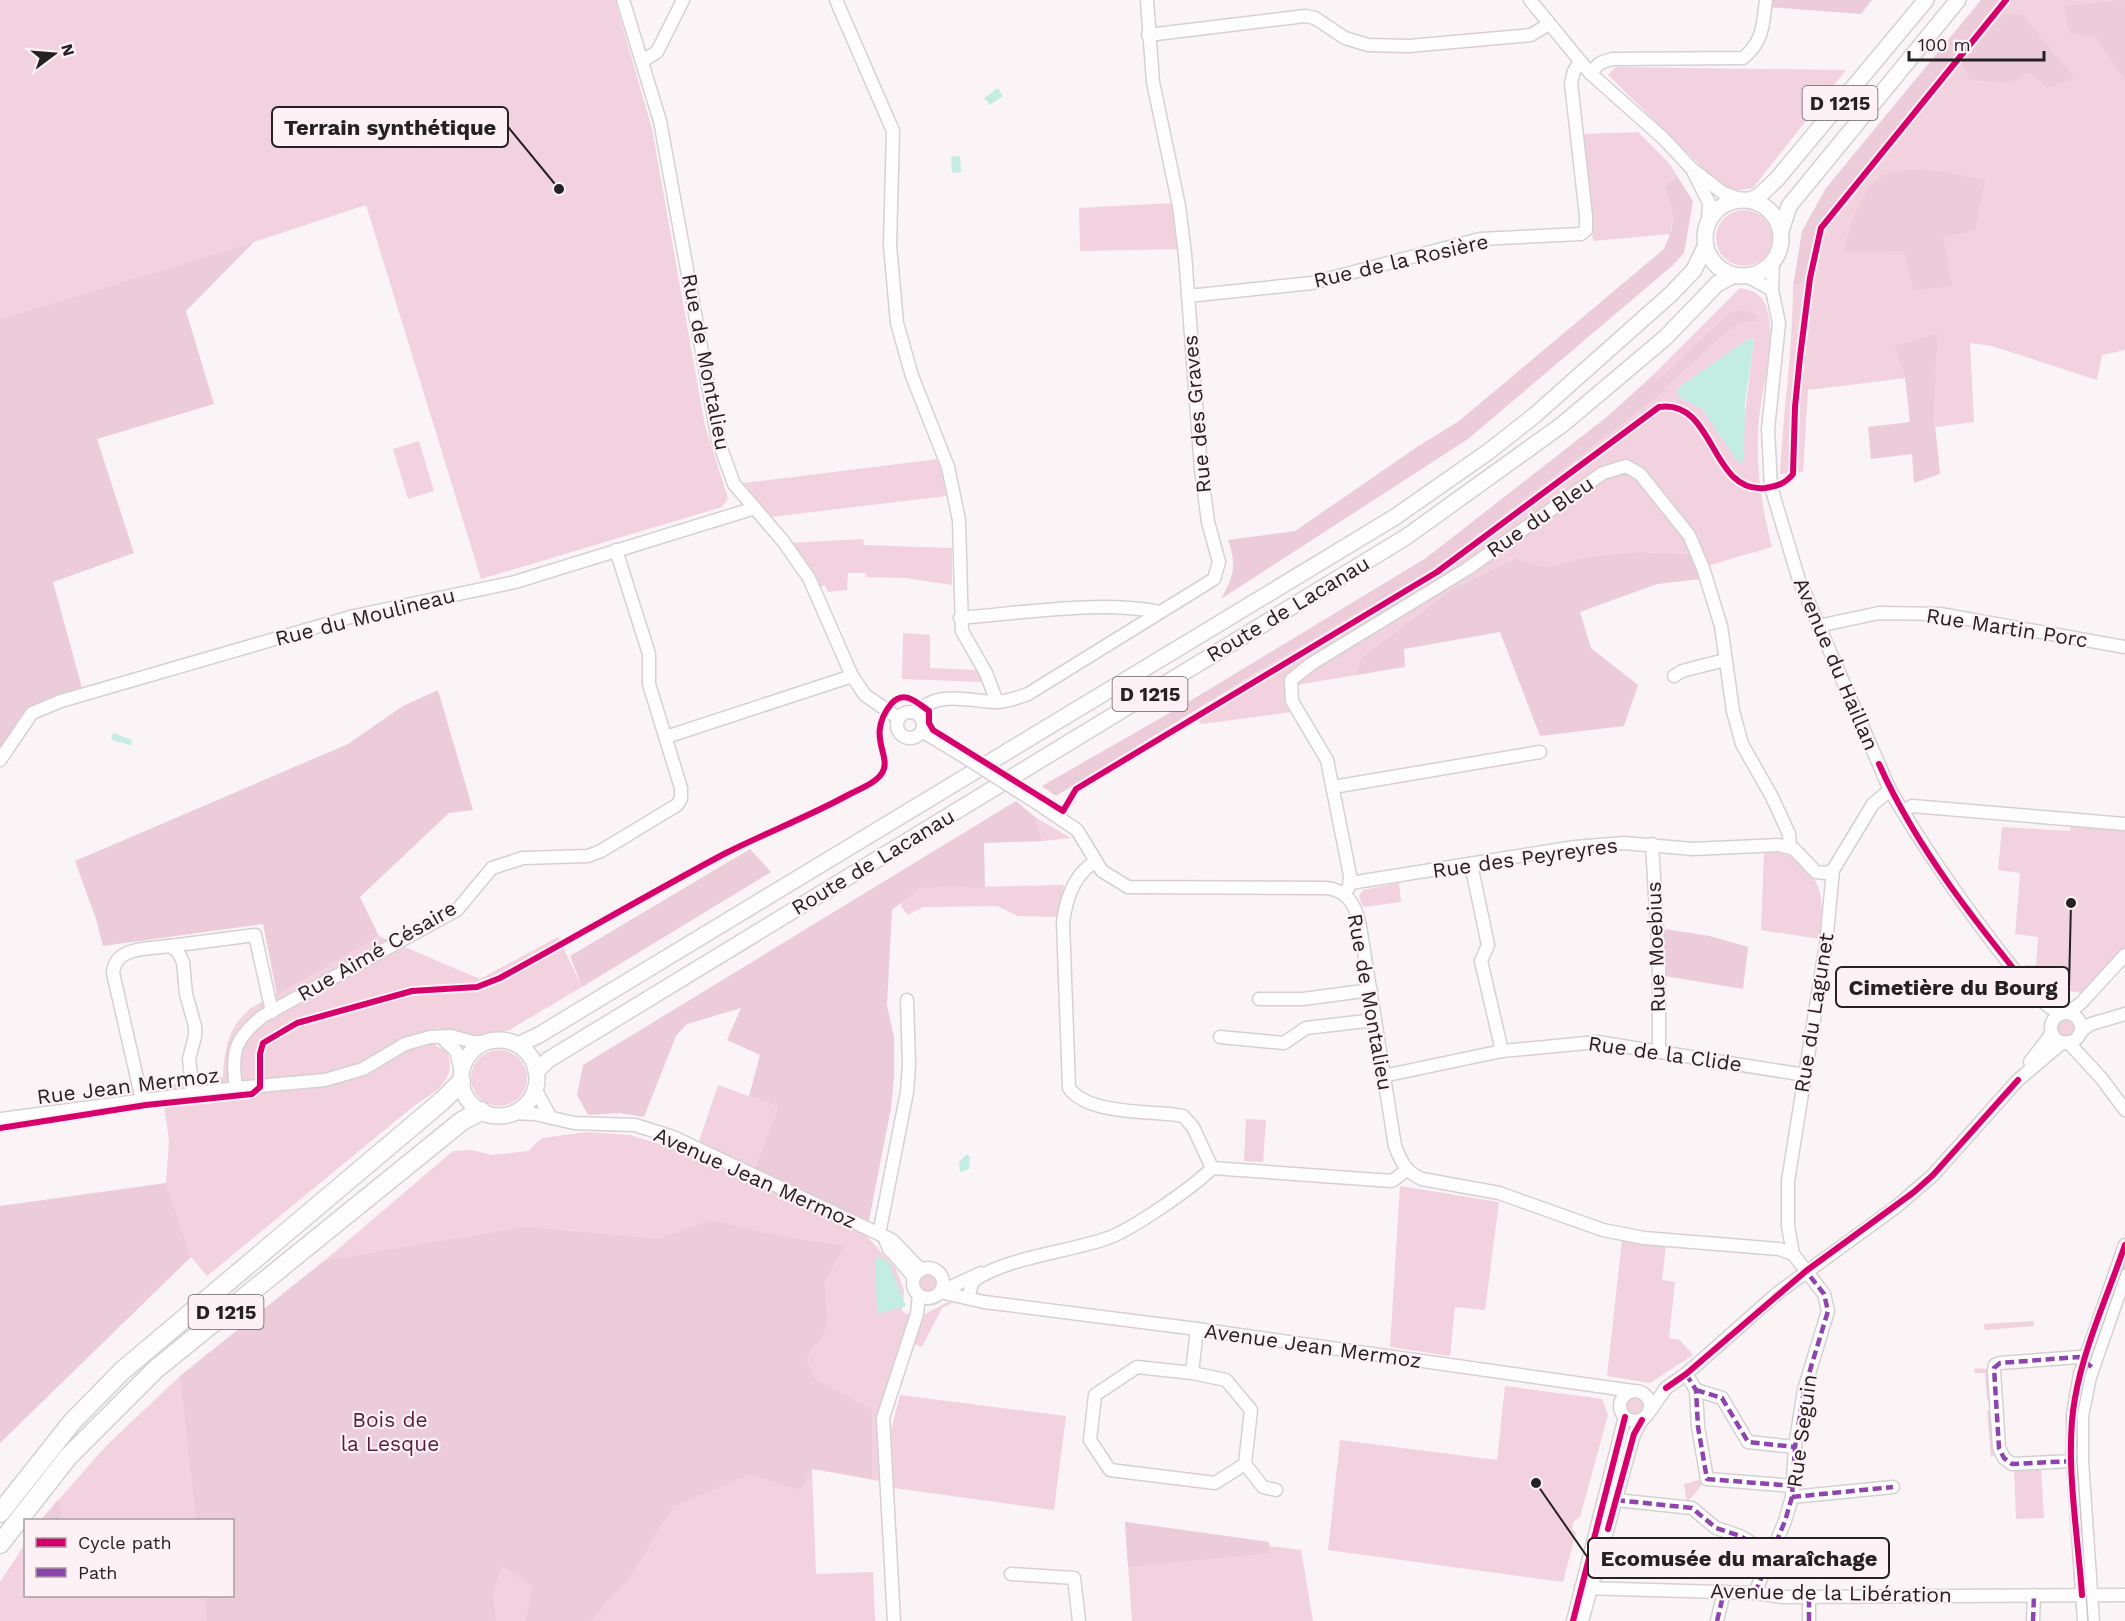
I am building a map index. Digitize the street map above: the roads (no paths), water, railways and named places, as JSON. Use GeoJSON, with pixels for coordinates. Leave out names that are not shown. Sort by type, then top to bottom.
{"type":"FeatureCollection","features":[{"type":"Feature","properties":{"kind":"highway","name":"D 1215"},"geometry":{"type":"LineString","coordinates":[[0,1513],[72,1422],[122,1371],[442,1101],[461,1076]]}},
{"type":"Feature","properties":{"kind":"highway","name":"D 1215"},"geometry":{"type":"LineString","coordinates":[[0,1544],[68,1457],[156,1369],[462,1121],[481,1111]]}},
{"type":"Feature","properties":{"kind":"main road","name":"D 1215"},"geometry":{"type":"LineString","coordinates":[[1745,199],[1760,196],[1777,179],[1926,0]]}},
{"type":"Feature","properties":{"kind":"main road","name":"D 1215"},"geometry":{"type":"LineString","coordinates":[[1781,231],[1789,206],[1958,0]]}},
{"type":"Feature","properties":{"kind":"main road"},"geometry":{"type":"LineString","coordinates":[[1745,199],[1770,210],[1781,231],[1781,242],[1773,262],[1766,269],[1740,276],[1716,265],[1705,247],[1704,234],[1708,221],[1721,206],[1745,199]]}},
{"type":"Feature","properties":{"kind":"main road","name":"Route de Lacanau"},"geometry":{"type":"LineString","coordinates":[[518,1045],[539,1035],[1405,511],[1488,452],[1535,415],[1671,294],[1694,270],[1705,247]]}},
{"type":"Feature","properties":{"kind":"main road","name":"Route de Lacanau"},"geometry":{"type":"LineString","coordinates":[[536,1072],[548,1060],[1406,537],[1563,424],[1666,337],[1717,284],[1740,276]]}},
{"type":"Feature","properties":{"kind":"main road"},"geometry":{"type":"LineString","coordinates":[[508,1040],[518,1045],[533,1061],[536,1072],[535,1089],[526,1104],[512,1113],[491,1115],[481,1111],[467,1099],[461,1076],[470,1053],[486,1042],[508,1040]]}},
{"type":"Feature","properties":{"kind":"street","name":"Rue de Montalieu"},"geometry":{"type":"LineString","coordinates":[[623,0],[660,122],[676,199],[718,440],[734,483],[805,572],[852,676],[865,695],[898,718]]}},
{"type":"Feature","properties":{"kind":"street"},"geometry":{"type":"LineString","coordinates":[[642,61],[657,52],[683,0]]}},
{"type":"Feature","properties":{"kind":"street"},"geometry":{"type":"LineString","coordinates":[[836,0],[893,131],[890,245],[897,322],[912,376],[948,466],[959,520],[960,618],[967,643],[986,673],[997,702],[933,700],[924,705],[918,713]]}},
{"type":"Feature","properties":{"kind":"street","name":"Rue des Graves"},"geometry":{"type":"LineString","coordinates":[[997,702],[1028,694],[1214,579],[1219,562],[1208,522],[1201,470],[1179,206],[1154,82],[1148,35],[1147,0]]}},
{"type":"Feature","properties":{"kind":"street"},"geometry":{"type":"LineString","coordinates":[[1530,0],[1580,63],[1664,139],[1691,168],[1723,193],[1745,199]]}},
{"type":"Feature","properties":{"kind":"street"},"geometry":{"type":"LineString","coordinates":[[1590,73],[1600,63],[1612,59],[1743,58],[1755,49],[1762,36],[1766,0]]}},
{"type":"Feature","properties":{"kind":"street"},"geometry":{"type":"LineString","coordinates":[[1148,35],[1305,16],[1315,18],[1354,43],[1409,46],[1531,35],[1549,24]]}},
{"type":"Feature","properties":{"kind":"street","name":"Rue de la Rosière"},"geometry":{"type":"LineString","coordinates":[[1188,296],[1312,283],[1480,239],[1581,234],[1586,230],[1586,216],[1570,83],[1580,63]]}},
{"type":"Feature","properties":{"kind":"street"},"geometry":{"type":"LineString","coordinates":[[1691,168],[1707,195],[1708,221]]}},
{"type":"Feature","properties":{"kind":"street","name":"Avenue du Haillan"},"geometry":{"type":"LineString","coordinates":[[1773,262],[1772,290],[1779,323],[1768,429],[1771,487],[1782,532],[1818,627],[1890,790],[1940,872],[2035,995],[2052,1029]]}},
{"type":"Feature","properties":{"kind":"street"},"geometry":{"type":"LineString","coordinates":[[1740,276],[1772,290]]}},
{"type":"Feature","properties":{"kind":"street","name":"Rue du Bleu"},"geometry":{"type":"LineString","coordinates":[[1350,883],[1327,760],[1290,696],[1290,685],[1295,675],[1467,569],[1603,473],[1626,466],[1640,474],[1689,535],[1703,568],[1721,626],[1732,711],[1742,744],[1772,797],[1789,834],[1790,847]]}},
{"type":"Feature","properties":{"kind":"street","name":"Rue du Moulineau"},"geometry":{"type":"LineString","coordinates":[[0,760],[32,713],[61,701],[354,616],[515,582],[755,508]]}},
{"type":"Feature","properties":{"kind":"street","name":"Rue Aimé Césaire"},"geometry":{"type":"LineString","coordinates":[[236,1088],[233,1067],[235,1046],[246,1029],[272,1012],[457,910],[492,867],[523,858],[588,856],[601,851],[677,805],[681,799],[681,788],[649,684],[649,654],[616,550]]}},
{"type":"Feature","properties":{"kind":"street"},"geometry":{"type":"LineString","coordinates":[[960,618],[1060,610],[1139,608],[1160,612]]}},
{"type":"Feature","properties":{"kind":"street","name":"Rue Martin Porc"},"geometry":{"type":"LineString","coordinates":[[1818,627],[1879,613],[1928,614],[1978,620],[2125,647]]}},
{"type":"Feature","properties":{"kind":"street"},"geometry":{"type":"LineString","coordinates":[[1674,676],[1682,671],[1725,660]]}},
{"type":"Feature","properties":{"kind":"street"},"geometry":{"type":"LineString","coordinates":[[666,737],[852,676]]}},
{"type":"Feature","properties":{"kind":"street"},"geometry":{"type":"LineString","coordinates":[[905,712],[918,713],[924,723],[922,731],[912,738],[903,736],[897,726],[898,718],[905,712]]}},
{"type":"Feature","properties":{"kind":"street","name":"Rue de Montalieu"},"geometry":{"type":"LineString","coordinates":[[922,731],[1077,830],[1095,862],[1110,878],[1138,888],[1326,888],[1343,894],[1351,901],[1357,911],[1395,1146],[1407,1170]]}},
{"type":"Feature","properties":{"kind":"street"},"geometry":{"type":"LineString","coordinates":[[1333,788],[1540,752]]}},
{"type":"Feature","properties":{"kind":"street","name":"Rue du Lagunet"},"geometry":{"type":"LineString","coordinates":[[1793,1254],[1788,1226],[1788,1181],[1826,944],[1833,870],[1873,804],[1890,790]]}},
{"type":"Feature","properties":{"kind":"street"},"geometry":{"type":"LineString","coordinates":[[1903,811],[1912,806],[2125,824]]}},
{"type":"Feature","properties":{"kind":"street","name":"Rue des Peyreyres"},"geometry":{"type":"LineString","coordinates":[[1350,883],[1575,847],[1624,843],[1693,849],[1790,847]]}},
{"type":"Feature","properties":{"kind":"street","name":"Rue Moebius"},"geometry":{"type":"LineString","coordinates":[[1652,844],[1659,962],[1659,1050]]}},
{"type":"Feature","properties":{"kind":"street"},"geometry":{"type":"LineString","coordinates":[[1790,847],[1816,872],[1826,873],[1833,870]]}},
{"type":"Feature","properties":{"kind":"street"},"geometry":{"type":"LineString","coordinates":[[1095,862],[1082,872],[1068,897],[1063,922],[1070,1088],[1087,1102],[1122,1110],[1183,1116],[1193,1127],[1212,1168]]}},
{"type":"Feature","properties":{"kind":"street"},"geometry":{"type":"LineString","coordinates":[[1471,864],[1488,945],[1481,961],[1502,1051]]}},
{"type":"Feature","properties":{"kind":"street"},"geometry":{"type":"LineString","coordinates":[[1343,894],[1350,883]]}},
{"type":"Feature","properties":{"kind":"street"},"geometry":{"type":"LineString","coordinates":[[142,1100],[113,973],[114,963],[127,952],[255,935],[272,1012]]}},
{"type":"Feature","properties":{"kind":"street"},"geometry":{"type":"LineString","coordinates":[[170,946],[178,952],[183,962],[186,994],[195,1026],[189,1059],[193,1094]]}},
{"type":"Feature","properties":{"kind":"street"},"geometry":{"type":"LineString","coordinates":[[1573,1621],[1616,1500],[1634,1434],[1666,1388],[1686,1374],[1806,1270],[1896,1207],[1933,1175],[2018,1080],[2064,1013],[2082,1003],[2125,956]]}},
{"type":"Feature","properties":{"kind":"street"},"geometry":{"type":"LineString","coordinates":[[2074,1035],[2086,1007],[2125,966]]}},
{"type":"Feature","properties":{"kind":"street"},"geometry":{"type":"LineString","coordinates":[[1259,999],[1303,999],[1371,990]]}},
{"type":"Feature","properties":{"kind":"street","name":"Avenue du Haillan"},"geometry":{"type":"LineString","coordinates":[[2035,995],[2064,1013],[2075,1016],[2074,1035]]}},
{"type":"Feature","properties":{"kind":"street"},"geometry":{"type":"LineString","coordinates":[[907,1000],[908,1086],[882,1236],[889,1249],[917,1273]]}},
{"type":"Feature","properties":{"kind":"street"},"geometry":{"type":"LineString","coordinates":[[2018,1080],[2091,1024],[2125,1014]]}},
{"type":"Feature","properties":{"kind":"street"},"geometry":{"type":"LineString","coordinates":[[1220,1037],[1284,1043],[1306,1028],[1375,1020]]}},
{"type":"Feature","properties":{"kind":"street"},"geometry":{"type":"LineString","coordinates":[[2052,1029],[2074,1035],[2125,1110]]}},
{"type":"Feature","properties":{"kind":"street"},"geometry":{"type":"LineString","coordinates":[[441,1037],[456,1051],[461,1076]]}},
{"type":"Feature","properties":{"kind":"street","name":"Rue Jean Mermoz"},"geometry":{"type":"LineString","coordinates":[[0,1119],[236,1088],[326,1080],[363,1069],[405,1044],[441,1037],[486,1042]]}},
{"type":"Feature","properties":{"kind":"street","name":"Rue de la Clide"},"geometry":{"type":"LineString","coordinates":[[1383,1076],[1502,1051],[1597,1042],[1659,1050],[1805,1075]]}},
{"type":"Feature","properties":{"kind":"street"},"geometry":{"type":"LineString","coordinates":[[535,1089],[551,1118]]}},
{"type":"Feature","properties":{"kind":"street"},"geometry":{"type":"LineString","coordinates":[[512,1113],[535,1114],[551,1118]]}},
{"type":"Feature","properties":{"kind":"street","name":"Avenue Jean Mermoz"},"geometry":{"type":"LineString","coordinates":[[551,1118],[574,1124],[621,1124],[658,1131],[882,1236]]}},
{"type":"Feature","properties":{"kind":"street"},"geometry":{"type":"LineString","coordinates":[[894,1621],[884,1418],[924,1297],[964,1279],[1115,1236],[1212,1168],[1392,1181],[1407,1170],[1422,1179],[1499,1193],[1603,1230],[1644,1238],[1779,1249],[1793,1254],[1806,1270]]}},
{"type":"Feature","properties":{"kind":"street"},"geometry":{"type":"LineString","coordinates":[[2093,1621],[2087,1595],[2073,1461],[2073,1414],[2125,1245]]}},
{"type":"Feature","properties":{"kind":"street"},"geometry":{"type":"LineString","coordinates":[[917,1273],[934,1269],[941,1275],[945,1287]]}},
{"type":"Feature","properties":{"kind":"street","name":"Rue Seguin"},"geometry":{"type":"LineString","coordinates":[[1755,1593],[1785,1521],[1793,1491],[1795,1447],[1804,1390],[1828,1311],[1824,1294],[1806,1270]]}},
{"type":"Feature","properties":{"kind":"street"},"geometry":{"type":"LineString","coordinates":[[970,1291],[974,1281],[988,1272]]}},
{"type":"Feature","properties":{"kind":"street"},"geometry":{"type":"LineString","coordinates":[[917,1273],[913,1287],[924,1297]]}},
{"type":"Feature","properties":{"kind":"street"},"geometry":{"type":"LineString","coordinates":[[2084,1621],[2087,1595],[2081,1433],[2084,1399],[2089,1363],[2125,1276]]}},
{"type":"Feature","properties":{"kind":"street","name":"Avenue Jean Mermoz"},"geometry":{"type":"LineString","coordinates":[[945,1287],[970,1291],[1014,1306]]}},
{"type":"Feature","properties":{"kind":"street","name":"Avenue Jean Mermoz"},"geometry":{"type":"LineString","coordinates":[[945,1287],[1014,1306],[1197,1329],[1638,1392]]}},
{"type":"Feature","properties":{"kind":"street"},"geometry":{"type":"LineString","coordinates":[[1192,1373],[1197,1329]]}},
{"type":"Feature","properties":{"kind":"street"},"geometry":{"type":"LineString","coordinates":[[2073,1461],[2012,1464],[2004,1458],[1999,1448],[1994,1371],[1995,1365],[2000,1364],[2089,1363]]}},
{"type":"Feature","properties":{"kind":"street"},"geometry":{"type":"LineString","coordinates":[[1245,1464],[1215,1483],[1110,1470],[1090,1440],[1095,1395],[1137,1367],[1192,1373],[1226,1380],[1251,1410],[1245,1464],[1263,1487],[1276,1490]]}},
{"type":"Feature","properties":{"kind":"street"},"geometry":{"type":"LineString","coordinates":[[1686,1374],[1696,1390],[1722,1398],[1748,1442],[1795,1447]]}},
{"type":"Feature","properties":{"kind":"street"},"geometry":{"type":"LineString","coordinates":[[1582,1621],[1586,1589],[1625,1417],[1610,1388]]}},
{"type":"Feature","properties":{"kind":"street"},"geometry":{"type":"LineString","coordinates":[[1620,1404],[1625,1395],[1666,1388]]}},
{"type":"Feature","properties":{"kind":"street"},"geometry":{"type":"LineString","coordinates":[[1696,1390],[1694,1399],[1707,1479],[1793,1491],[1893,1487]]}},
{"type":"Feature","properties":{"kind":"street"},"geometry":{"type":"LineString","coordinates":[[1625,1417],[1634,1422],[1646,1416],[1650,1400],[1638,1392]]}},
{"type":"Feature","properties":{"kind":"street"},"geometry":{"type":"LineString","coordinates":[[1616,1500],[1692,1508],[1716,1528],[1740,1536],[1770,1554]]}},
{"type":"Feature","properties":{"kind":"street"},"geometry":{"type":"LineString","coordinates":[[1011,1574],[1074,1578],[1079,1621]]}},
{"type":"Feature","properties":{"kind":"street","name":"Avenue de la Libération"},"geometry":{"type":"LineString","coordinates":[[1586,1589],[1755,1593],[1809,1597],[2125,1594]]}},
{"type":"Feature","properties":{"kind":"street"},"geometry":{"type":"LineString","coordinates":[[1717,1621],[1724,1592]]}},
{"type":"Feature","properties":{"kind":"street"},"geometry":{"type":"LineString","coordinates":[[2033,1621],[2034,1595]]}},
{"type":"Feature","properties":{"kind":"street"},"geometry":{"type":"LineString","coordinates":[[1809,1597],[1809,1621]]}},
{"type":"Feature","properties":{"kind":"tram line"},"geometry":{"type":"LineString","coordinates":[[2088,1621],[2077,1461],[2077,1415],[2085,1375],[2125,1261]]}},
{"type":"Feature","properties":{"kind":"place","name":"Terrain synthétique"},"geometry":{"type":"Point","coordinates":[559,189]}},
{"type":"Feature","properties":{"kind":"place","name":"Cimetière du Bourg"},"geometry":{"type":"Point","coordinates":[2071,903]}},
{"type":"Feature","properties":{"kind":"place","name":"Ecomusée du maraîchage"},"geometry":{"type":"Point","coordinates":[1536,1483]}},
{"type":"Feature","properties":{"kind":"park label","name":"Bois de la Lesque"},"geometry":{"type":"Point","coordinates":[390,1432]}}]}
